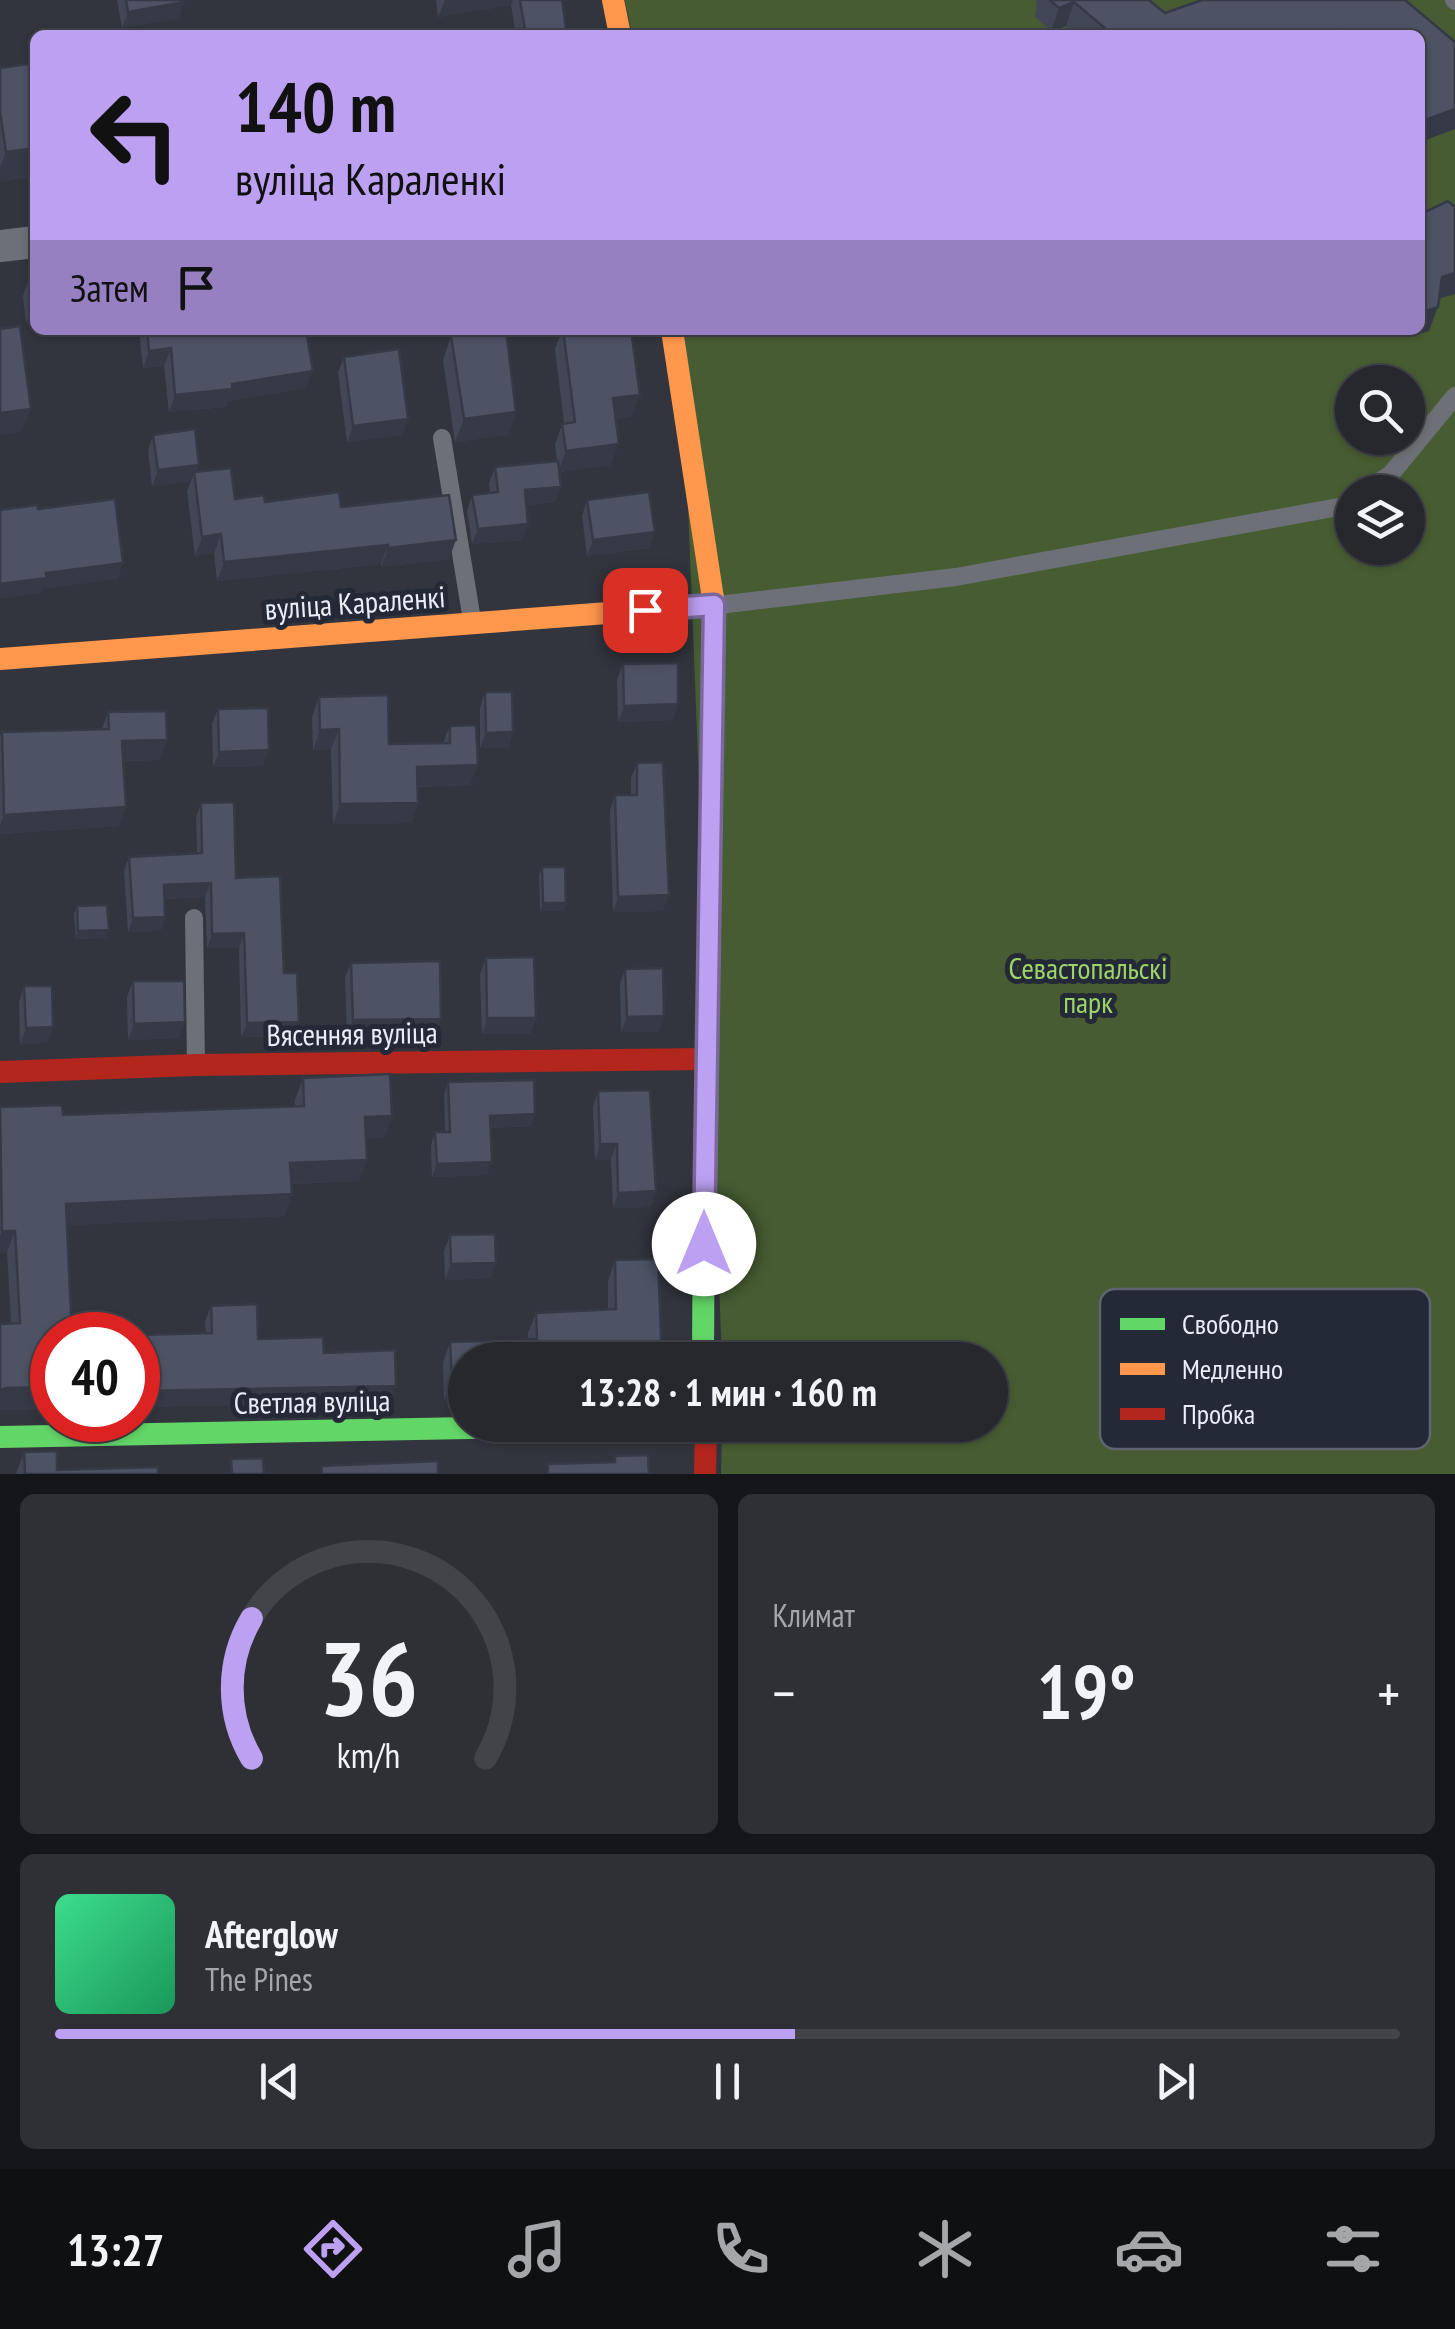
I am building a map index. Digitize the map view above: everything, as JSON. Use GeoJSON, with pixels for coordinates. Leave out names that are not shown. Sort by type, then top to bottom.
{"type":"FeatureCollection","features":[{"type":"Feature","properties":{"kind":"street"},"geometry":{"type":"LineString","coordinates":[[614,0],[619,30]]}},
{"type":"Feature","properties":{"kind":"street"},"geometry":{"type":"LineString","coordinates":[[0,246],[30,243]]}},
{"type":"Feature","properties":{"kind":"street"},"geometry":{"type":"LineString","coordinates":[[673,335],[714,605],[703,1342]]}},
{"type":"Feature","properties":{"kind":"street","name":"вуліца Караленкі"},"geometry":{"type":"LineString","coordinates":[[0,659],[714,605]]}},
{"type":"Feature","properties":{"kind":"street","name":"Вясенняя вуліца"},"geometry":{"type":"LineString","coordinates":[[0,1072],[196,1065],[705,1059]]}},
{"type":"Feature","properties":{"kind":"street","name":"Светлая вуліца"},"geometry":{"type":"LineString","coordinates":[[0,1438],[448,1429]]}},
{"type":"Feature","properties":{"kind":"street"},"geometry":{"type":"LineString","coordinates":[[705,1474],[706,1442]]}},
{"type":"Feature","properties":{"kind":"lane"},"geometry":{"type":"LineString","coordinates":[[1390,475],[1455,396]]}},
{"type":"Feature","properties":{"kind":"lane"},"geometry":{"type":"LineString","coordinates":[[442,438],[473,624]]}},
{"type":"Feature","properties":{"kind":"lane"},"geometry":{"type":"LineString","coordinates":[[714,605],[956,577],[1335,508]]}},
{"type":"Feature","properties":{"kind":"lane"},"geometry":{"type":"LineString","coordinates":[[194,918],[196,1065]]}},
{"type":"Feature","properties":{"kind":"green space","name":"Севастопальскі парк"},"geometry":{"type":"Polygon","coordinates":[[[625,0],[1455,0],[1455,1474],[721,1474],[722,1442],[1008,1442],[1008,1342],[721,1342],[681,335],[1425,335],[1425,30],[631,30],[625,0]]]}},
{"type":"Feature","properties":{"kind":"building"},"geometry":{"type":"Polygon","coordinates":[[[126,0],[184,0],[184,2],[128,12],[126,0]]]}},
{"type":"Feature","properties":{"kind":"building"},"geometry":{"type":"Polygon","coordinates":[[[520,0],[562,0],[566,30],[525,30],[520,0]]]}},
{"type":"Feature","properties":{"kind":"building"},"geometry":{"type":"Polygon","coordinates":[[[1050,0],[1149,0],[1165,13],[1202,0],[1405,0],[1455,42],[1455,109],[1425,120],[1425,30],[1107,30],[1074,2],[1059,8],[1050,0]]]}},
{"type":"Feature","properties":{"kind":"building"},"geometry":{"type":"Polygon","coordinates":[[[30,64],[30,149],[6,152],[0,112],[0,68],[30,64]]]}},
{"type":"Feature","properties":{"kind":"building"},"geometry":{"type":"Polygon","coordinates":[[[1448,201],[1455,207],[1455,273],[1442,277],[1438,307],[1425,311],[1425,212],[1448,201]]]}},
{"type":"Feature","properties":{"kind":"building"},"geometry":{"type":"Polygon","coordinates":[[[20,326],[31,409],[0,413],[0,329],[20,326]]]}},
{"type":"Feature","properties":{"kind":"building"},"geometry":{"type":"Polygon","coordinates":[[[147,335],[307,335],[313,371],[232,384],[232,389],[175,395],[171,348],[149,351],[147,335]]]}},
{"type":"Feature","properties":{"kind":"building"},"geometry":{"type":"Polygon","coordinates":[[[507,335],[516,412],[464,419],[451,336],[507,335]]]}},
{"type":"Feature","properties":{"kind":"building"},"geometry":{"type":"Polygon","coordinates":[[[564,335],[632,335],[640,395],[613,398],[619,444],[566,451],[562,424],[575,422],[564,335]]]}},
{"type":"Feature","properties":{"kind":"building"},"geometry":{"type":"Polygon","coordinates":[[[399,349],[408,419],[353,426],[344,357],[399,349]]]}},
{"type":"Feature","properties":{"kind":"building"},"geometry":{"type":"Polygon","coordinates":[[[195,429],[199,465],[158,470],[153,435],[195,429]]]}},
{"type":"Feature","properties":{"kind":"building"},"geometry":{"type":"Polygon","coordinates":[[[558,461],[561,487],[525,490],[528,524],[478,529],[472,495],[498,492],[495,467],[558,461]]]}},
{"type":"Feature","properties":{"kind":"building"},"geometry":{"type":"Polygon","coordinates":[[[231,468],[235,499],[264,495],[265,502],[339,492],[341,507],[449,495],[456,540],[224,562],[221,534],[202,537],[194,472],[231,468]]]}},
{"type":"Feature","properties":{"kind":"building"},"geometry":{"type":"Polygon","coordinates":[[[649,492],[655,532],[593,540],[587,500],[649,492]]]}},
{"type":"Feature","properties":{"kind":"building"},"geometry":{"type":"Polygon","coordinates":[[[115,499],[123,563],[46,573],[47,578],[0,584],[0,510],[115,499]]]}},
{"type":"Feature","properties":{"kind":"building"},"geometry":{"type":"Polygon","coordinates":[[[678,663],[678,704],[624,706],[623,664],[678,663]]]}},
{"type":"Feature","properties":{"kind":"building"},"geometry":{"type":"Polygon","coordinates":[[[485,692],[512,692],[513,732],[486,733],[485,692]]]}},
{"type":"Feature","properties":{"kind":"building"},"geometry":{"type":"Polygon","coordinates":[[[388,695],[389,744],[450,743],[450,726],[476,725],[478,765],[417,767],[418,803],[340,804],[339,729],[320,730],[319,697],[388,695]]]}},
{"type":"Feature","properties":{"kind":"building"},"geometry":{"type":"Polygon","coordinates":[[[268,708],[269,750],[219,752],[218,709],[268,708]]]}},
{"type":"Feature","properties":{"kind":"building"},"geometry":{"type":"Polygon","coordinates":[[[166,711],[167,740],[122,741],[126,807],[4,815],[2,732],[109,729],[108,712],[166,711]]]}},
{"type":"Feature","properties":{"kind":"building"},"geometry":{"type":"Polygon","coordinates":[[[663,762],[669,895],[618,897],[615,795],[637,795],[637,763],[663,762]]]}},
{"type":"Feature","properties":{"kind":"building"},"geometry":{"type":"Polygon","coordinates":[[[234,802],[236,878],[280,876],[284,973],[297,973],[299,1022],[247,1023],[244,933],[212,934],[211,883],[164,885],[165,917],[133,918],[129,857],[202,853],[201,803],[234,802]]]}},
{"type":"Feature","properties":{"kind":"building"},"geometry":{"type":"Polygon","coordinates":[[[542,867],[565,867],[566,903],[543,903],[542,867]]]}},
{"type":"Feature","properties":{"kind":"building"},"geometry":{"type":"Polygon","coordinates":[[[107,905],[109,930],[78,931],[77,906],[107,905]]]}},
{"type":"Feature","properties":{"kind":"building"},"geometry":{"type":"Polygon","coordinates":[[[534,957],[536,1018],[487,1018],[486,958],[534,957]]]}},
{"type":"Feature","properties":{"kind":"building"},"geometry":{"type":"Polygon","coordinates":[[[440,961],[441,1019],[353,1020],[351,963],[440,961]]]}},
{"type":"Feature","properties":{"kind":"building"},"geometry":{"type":"Polygon","coordinates":[[[663,968],[664,1016],[627,1017],[625,969],[663,968]]]}},
{"type":"Feature","properties":{"kind":"building"},"geometry":{"type":"Polygon","coordinates":[[[133,981],[184,981],[185,1022],[134,1024],[133,981]]]}},
{"type":"Feature","properties":{"kind":"building"},"geometry":{"type":"Polygon","coordinates":[[[24,986],[52,986],[53,1027],[26,1028],[24,986]]]}},
{"type":"Feature","properties":{"kind":"building"},"geometry":{"type":"Polygon","coordinates":[[[390,1074],[392,1116],[365,1117],[367,1160],[290,1163],[292,1194],[66,1204],[71,1312],[30,1312],[30,1387],[0,1390],[0,1324],[20,1323],[15,1231],[2,1231],[0,1107],[62,1105],[63,1115],[304,1106],[303,1078],[390,1074]]]}},
{"type":"Feature","properties":{"kind":"building"},"geometry":{"type":"Polygon","coordinates":[[[534,1080],[535,1114],[490,1116],[492,1162],[437,1164],[435,1132],[450,1132],[448,1082],[534,1080]]]}},
{"type":"Feature","properties":{"kind":"building"},"geometry":{"type":"Polygon","coordinates":[[[650,1090],[656,1191],[618,1193],[617,1144],[600,1144],[598,1091],[650,1090]]]}},
{"type":"Feature","properties":{"kind":"building"},"geometry":{"type":"Polygon","coordinates":[[[495,1234],[496,1263],[451,1264],[450,1235],[495,1234]]]}},
{"type":"Feature","properties":{"kind":"building"},"geometry":{"type":"Polygon","coordinates":[[[658,1259],[661,1342],[450,1342],[537,1339],[536,1313],[616,1309],[615,1260],[658,1259]]]}},
{"type":"Feature","properties":{"kind":"building"},"geometry":{"type":"Polygon","coordinates":[[[257,1304],[258,1339],[323,1337],[324,1353],[395,1350],[396,1386],[160,1391],[160,1334],[212,1333],[211,1306],[257,1304]]]}},
{"type":"Feature","properties":{"kind":"building"},"geometry":{"type":"Polygon","coordinates":[[[57,1451],[57,1470],[158,1467],[158,1474],[25,1474],[24,1452],[57,1451]]]}},
{"type":"Feature","properties":{"kind":"building"},"geometry":{"type":"Polygon","coordinates":[[[648,1455],[649,1474],[548,1474],[548,1464],[615,1462],[615,1456],[648,1455]]]}},
{"type":"Feature","properties":{"kind":"building"},"geometry":{"type":"Polygon","coordinates":[[[263,1458],[264,1474],[232,1474],[231,1459],[263,1458]]]}},
{"type":"Feature","properties":{"kind":"building"},"geometry":{"type":"Polygon","coordinates":[[[438,1461],[438,1474],[322,1474],[321,1466],[438,1461]]]}},
{"type":"Feature","properties":{"kind":"traffic: fast"},"geometry":{"type":"LineString","coordinates":[[703,1342],[704,1182]]}},
{"type":"Feature","properties":{"kind":"traffic: fast"},"geometry":{"type":"LineString","coordinates":[[0,1437],[448,1428]]}},
{"type":"Feature","properties":{"kind":"traffic: slow"},"geometry":{"type":"LineString","coordinates":[[613,0],[619,30]]}},
{"type":"Feature","properties":{"kind":"traffic: slow"},"geometry":{"type":"LineString","coordinates":[[673,335],[714,605],[704,1182]]}},
{"type":"Feature","properties":{"kind":"traffic: slow"},"geometry":{"type":"LineString","coordinates":[[0,659],[714,605]]}},
{"type":"Feature","properties":{"kind":"traffic: jam"},"geometry":{"type":"LineString","coordinates":[[0,1072],[196,1065],[705,1059]]}},
{"type":"Feature","properties":{"kind":"traffic: jam"},"geometry":{"type":"LineString","coordinates":[[705,1474],[706,1442]]}},
{"type":"Feature","properties":{"kind":"route"},"geometry":{"type":"LineString","coordinates":[[645,610],[714,605],[704,1244]]}}]}
